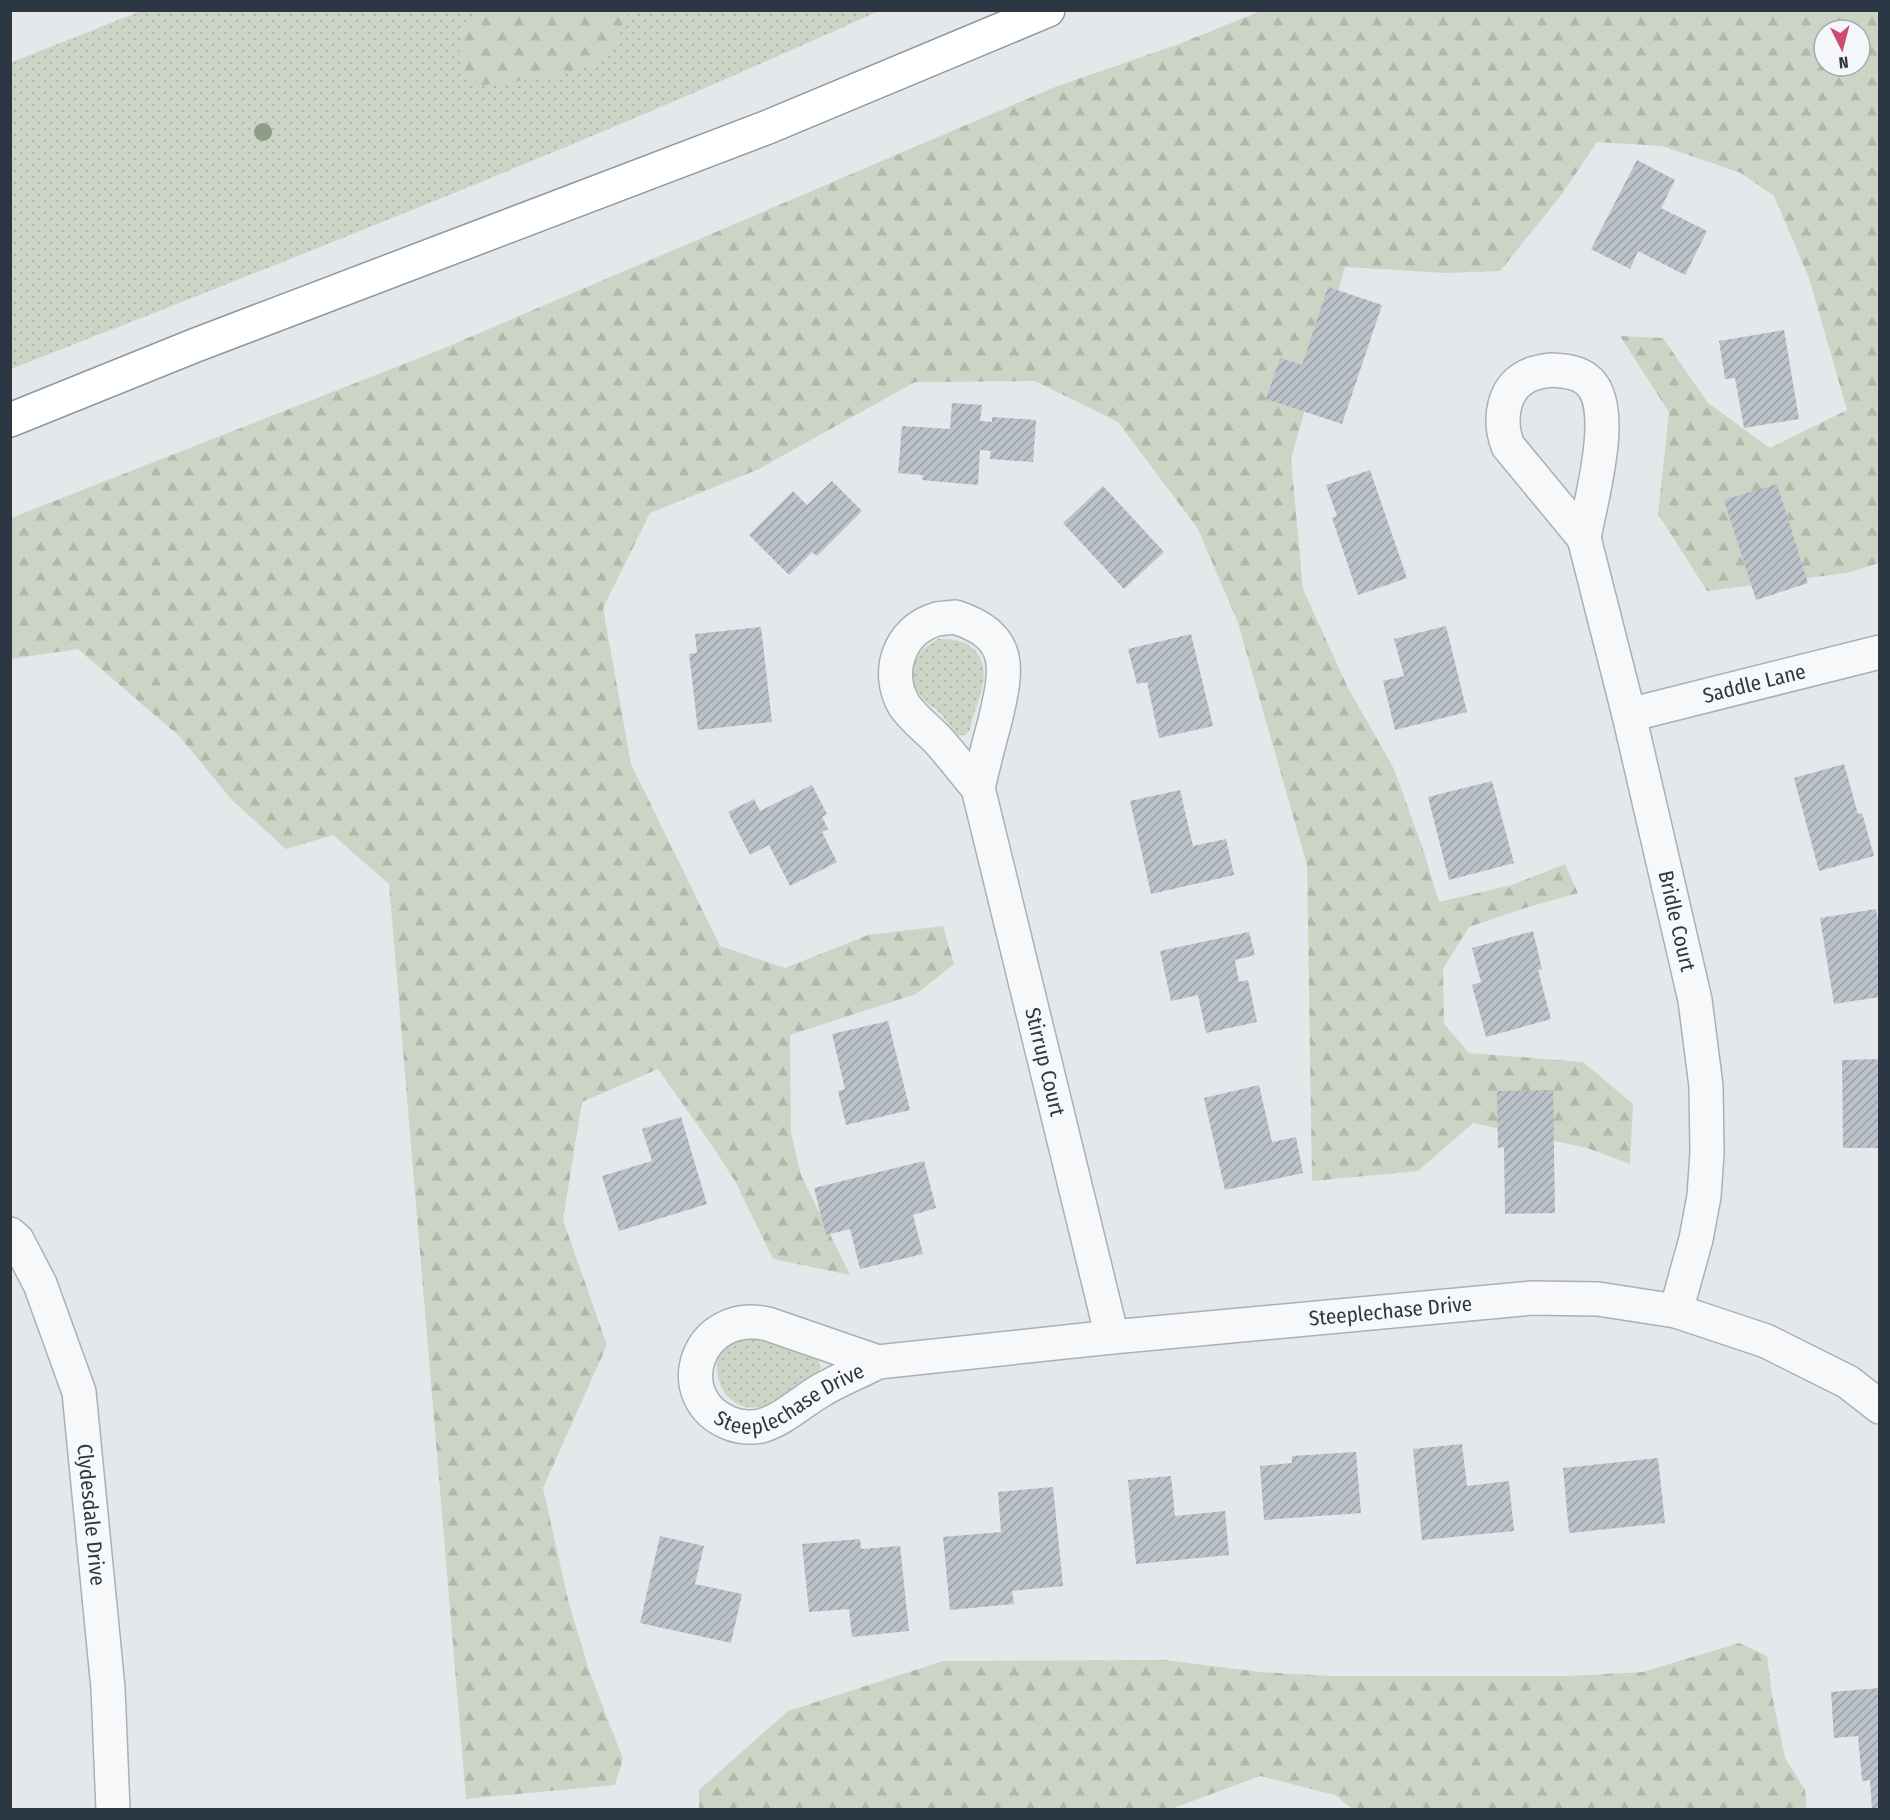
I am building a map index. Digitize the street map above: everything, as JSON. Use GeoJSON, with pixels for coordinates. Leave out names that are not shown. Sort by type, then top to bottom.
{"type":"FeatureCollection","features":[{"type":"Feature","properties":{"kind":"highway"},"geometry":{"type":"LineString","coordinates":[[768,127],[1014,10]]}},
{"type":"Feature","properties":{"kind":"highway"},"geometry":{"type":"LineString","coordinates":[[10,420],[196,345],[768,127],[1048,10]]}},
{"type":"Feature","properties":{"kind":"street","name":"Bridle Court"},"geometry":{"type":"LineString","coordinates":[[1584,538],[1508,446],[1503,432],[1502,415],[1505,399],[1517,383],[1531,374],[1551,370],[1571,372],[1586,378],[1596,389],[1602,409],[1603,435],[1584,538],[1629,715],[1695,1000],[1706,1086],[1707,1154],[1704,1196],[1696,1239],[1676,1311]]}},
{"type":"Feature","properties":{"kind":"street","name":"Stirrup Court"},"geometry":{"type":"LineString","coordinates":[[978,788],[1004,682],[1004,661],[994,641],[984,630],[955,617],[937,619],[917,629],[902,645],[895,662],[896,686],[905,706],[938,740],[978,788],[1112,1337]]}},
{"type":"Feature","properties":{"kind":"street","name":"Saddle Lane"},"geometry":{"type":"LineString","coordinates":[[1629,715],[1880,652]]}},
{"type":"Feature","properties":{"kind":"street","name":"Clydesdale Drive"},"geometry":{"type":"LineString","coordinates":[[10,1233],[17,1240],[40,1284],[79,1392],[108,1688],[113,1809]]}},
{"type":"Feature","properties":{"kind":"street","name":"Steeplechase Drive"},"geometry":{"type":"LineString","coordinates":[[878,1362],[754,1321],[722,1329],[708,1340],[697,1360],[696,1382],[703,1402],[718,1418],[737,1426],[758,1426],[779,1419],[821,1390],[878,1362],[1112,1337],[1532,1298],[1598,1299],[1676,1311],[1766,1341],[1848,1382],[1880,1407]]}},
{"type":"Feature","properties":{"kind":"green space"},"geometry":{"type":"Polygon","coordinates":[[[141,11],[879,11],[556,151],[11,369],[10,63],[141,11]]]}},
{"type":"Feature","properties":{"kind":"green space"},"geometry":{"type":"Polygon","coordinates":[[[482,11],[630,11],[623,21],[618,44],[607,58],[555,77],[483,85],[466,75],[459,52],[466,21],[482,11]]]}},
{"type":"Feature","properties":{"kind":"green space"},"geometry":{"type":"Polygon","coordinates":[[[1261,11],[1879,11],[1879,563],[1847,573],[1707,591],[1658,514],[1669,412],[1620,336],[1663,338],[1708,403],[1770,448],[1847,410],[1809,278],[1774,196],[1741,173],[1662,146],[1597,142],[1562,194],[1500,271],[1447,273],[1345,267],[1291,459],[1303,589],[1347,686],[1394,769],[1423,849],[1439,902],[1512,885],[1565,864],[1578,893],[1469,927],[1443,969],[1444,1024],[1469,1053],[1583,1062],[1633,1104],[1630,1164],[1587,1148],[1473,1123],[1418,1171],[1312,1181],[1307,865],[1238,623],[1198,529],[1118,422],[1035,381],[915,382],[759,469],[650,513],[603,608],[631,764],[720,946],[785,968],[868,935],[943,926],[954,964],[916,994],[790,1035],[791,1133],[801,1175],[850,1275],[773,1259],[735,1181],[658,1069],[582,1102],[563,1220],[607,1345],[543,1488],[569,1604],[590,1673],[623,1759],[615,1785],[466,1799],[389,884],[333,835],[286,849],[232,800],[179,736],[78,649],[11,659],[11,518],[442,349],[1055,87],[1179,44],[1261,11]]]}},
{"type":"Feature","properties":{"kind":"green space"},"geometry":{"type":"Polygon","coordinates":[[[938,639],[964,643],[977,653],[982,662],[984,671],[981,691],[970,729],[964,735],[958,735],[940,713],[925,701],[914,683],[913,666],[917,658],[929,644],[938,639]]]}},
{"type":"Feature","properties":{"kind":"green space"},"geometry":{"type":"Polygon","coordinates":[[[764,1337],[818,1360],[821,1366],[812,1376],[772,1403],[765,1406],[748,1407],[735,1402],[725,1393],[719,1381],[717,1368],[720,1355],[727,1345],[740,1338],[764,1337]]]}},
{"type":"Feature","properties":{"kind":"green space"},"geometry":{"type":"Polygon","coordinates":[[[1739,1643],[1767,1656],[1772,1695],[1785,1758],[1805,1790],[1807,1809],[1352,1809],[1335,1795],[1260,1776],[1171,1809],[699,1809],[699,1790],[788,1711],[943,1661],[1165,1660],[1260,1672],[1330,1676],[1569,1676],[1643,1672],[1739,1643]]]}},
{"type":"Feature","properties":{"kind":"building"},"geometry":{"type":"Polygon","coordinates":[[[1637,160],[1675,180],[1661,208],[1707,231],[1685,275],[1638,251],[1630,269],[1591,249],[1637,160]]]}},
{"type":"Feature","properties":{"kind":"building"},"geometry":{"type":"Polygon","coordinates":[[[1328,287],[1382,305],[1342,424],[1266,399],[1280,358],[1302,365],[1328,287]]]}},
{"type":"Feature","properties":{"kind":"building"},"geometry":{"type":"Polygon","coordinates":[[[1784,330],[1799,419],[1744,428],[1735,378],[1725,379],[1719,341],[1784,330]]]}},
{"type":"Feature","properties":{"kind":"building"},"geometry":{"type":"Polygon","coordinates":[[[952,403],[982,405],[980,421],[992,422],[992,417],[1036,420],[1033,462],[990,459],[991,451],[980,450],[978,485],[922,480],[923,475],[898,473],[902,426],[950,429],[952,403]]]}},
{"type":"Feature","properties":{"kind":"building"},"geometry":{"type":"Polygon","coordinates":[[[1370,470],[1407,578],[1358,595],[1332,518],[1337,516],[1326,485],[1370,470]]]}},
{"type":"Feature","properties":{"kind":"building"},"geometry":{"type":"Polygon","coordinates":[[[832,481],[862,511],[817,556],[812,552],[789,575],[749,535],[793,491],[807,505],[832,481]]]}},
{"type":"Feature","properties":{"kind":"building"},"geometry":{"type":"Polygon","coordinates":[[[1777,484],[1808,583],[1756,600],[1724,500],[1777,484]]]}},
{"type":"Feature","properties":{"kind":"building"},"geometry":{"type":"Polygon","coordinates":[[[1103,486],[1164,552],[1124,589],[1063,523],[1103,486]]]}},
{"type":"Feature","properties":{"kind":"building"},"geometry":{"type":"Polygon","coordinates":[[[1446,626],[1467,712],[1395,730],[1383,681],[1404,676],[1394,639],[1446,626]]]}},
{"type":"Feature","properties":{"kind":"building"},"geometry":{"type":"Polygon","coordinates":[[[761,627],[772,722],[698,730],[689,654],[697,653],[695,634],[761,627]]]}},
{"type":"Feature","properties":{"kind":"building"},"geometry":{"type":"Polygon","coordinates":[[[1191,634],[1213,726],[1159,738],[1147,682],[1137,684],[1128,649],[1191,634]]]}},
{"type":"Feature","properties":{"kind":"building"},"geometry":{"type":"Polygon","coordinates":[[[1844,764],[1858,814],[1862,813],[1874,856],[1819,871],[1794,778],[1844,764]]]}},
{"type":"Feature","properties":{"kind":"building"},"geometry":{"type":"Polygon","coordinates":[[[1492,781],[1514,863],[1449,880],[1428,797],[1492,781]]]}},
{"type":"Feature","properties":{"kind":"building"},"geometry":{"type":"Polygon","coordinates":[[[812,785],[827,814],[822,817],[828,829],[822,832],[837,862],[790,886],[769,845],[750,855],[728,812],[754,799],[760,811],[812,785]]]}},
{"type":"Feature","properties":{"kind":"building"},"geometry":{"type":"Polygon","coordinates":[[[1180,790],[1193,846],[1226,839],[1234,875],[1151,894],[1130,801],[1180,790]]]}},
{"type":"Feature","properties":{"kind":"building"},"geometry":{"type":"Polygon","coordinates":[[[1876,909],[1880,929],[1880,997],[1834,1004],[1820,918],[1876,909]]]}},
{"type":"Feature","properties":{"kind":"building"},"geometry":{"type":"Polygon","coordinates":[[[1533,931],[1542,969],[1538,970],[1551,1019],[1486,1037],[1472,985],[1481,982],[1472,948],[1533,931]]]}},
{"type":"Feature","properties":{"kind":"building"},"geometry":{"type":"Polygon","coordinates":[[[1249,932],[1255,955],[1235,960],[1239,982],[1248,980],[1257,1022],[1206,1033],[1198,995],[1171,1001],[1160,951],[1249,932]]]}},
{"type":"Feature","properties":{"kind":"building"},"geometry":{"type":"Polygon","coordinates":[[[888,1021],[910,1110],[846,1125],[838,1091],[845,1089],[832,1034],[888,1021]]]}},
{"type":"Feature","properties":{"kind":"building"},"geometry":{"type":"Polygon","coordinates":[[[1880,1059],[1880,1148],[1843,1148],[1842,1060],[1880,1059]]]}},
{"type":"Feature","properties":{"kind":"building"},"geometry":{"type":"Polygon","coordinates":[[[1259,1085],[1272,1142],[1296,1137],[1303,1173],[1225,1190],[1204,1098],[1259,1085]]]}},
{"type":"Feature","properties":{"kind":"building"},"geometry":{"type":"Polygon","coordinates":[[[1553,1090],[1555,1213],[1505,1214],[1504,1147],[1498,1148],[1497,1091],[1553,1090]]]}},
{"type":"Feature","properties":{"kind":"building"},"geometry":{"type":"Polygon","coordinates":[[[681,1117],[707,1204],[619,1231],[602,1176],[652,1161],[642,1129],[681,1117]]]}},
{"type":"Feature","properties":{"kind":"building"},"geometry":{"type":"Polygon","coordinates":[[[924,1161],[936,1208],[913,1215],[923,1254],[860,1269],[850,1229],[826,1235],[814,1188],[924,1161]]]}},
{"type":"Feature","properties":{"kind":"building"},"geometry":{"type":"Polygon","coordinates":[[[1462,1444],[1467,1486],[1509,1481],[1514,1531],[1422,1540],[1413,1449],[1462,1444]]]}},
{"type":"Feature","properties":{"kind":"building"},"geometry":{"type":"Polygon","coordinates":[[[1356,1452],[1361,1513],[1264,1520],[1260,1466],[1292,1463],[1292,1456],[1356,1452]]]}},
{"type":"Feature","properties":{"kind":"building"},"geometry":{"type":"Polygon","coordinates":[[[1658,1458],[1665,1523],[1569,1533],[1563,1468],[1658,1458]]]}},
{"type":"Feature","properties":{"kind":"building"},"geometry":{"type":"Polygon","coordinates":[[[1171,1476],[1175,1516],[1225,1511],[1229,1555],[1136,1564],[1128,1480],[1171,1476]]]}},
{"type":"Feature","properties":{"kind":"building"},"geometry":{"type":"Polygon","coordinates":[[[1053,1487],[1063,1586],[1012,1591],[1014,1604],[950,1610],[943,1537],[1001,1532],[998,1492],[1053,1487]]]}},
{"type":"Feature","properties":{"kind":"building"},"geometry":{"type":"Polygon","coordinates":[[[660,1536],[704,1546],[695,1584],[742,1594],[731,1643],[640,1623],[660,1536]]]}},
{"type":"Feature","properties":{"kind":"building"},"geometry":{"type":"Polygon","coordinates":[[[860,1539],[861,1549],[900,1546],[909,1631],[852,1637],[849,1609],[809,1612],[802,1544],[860,1539]]]}},
{"type":"Feature","properties":{"kind":"building"},"geometry":{"type":"Polygon","coordinates":[[[1880,1688],[1880,1810],[1872,1810],[1870,1780],[1862,1781],[1858,1736],[1834,1738],[1831,1692],[1880,1688]]]}}]}
